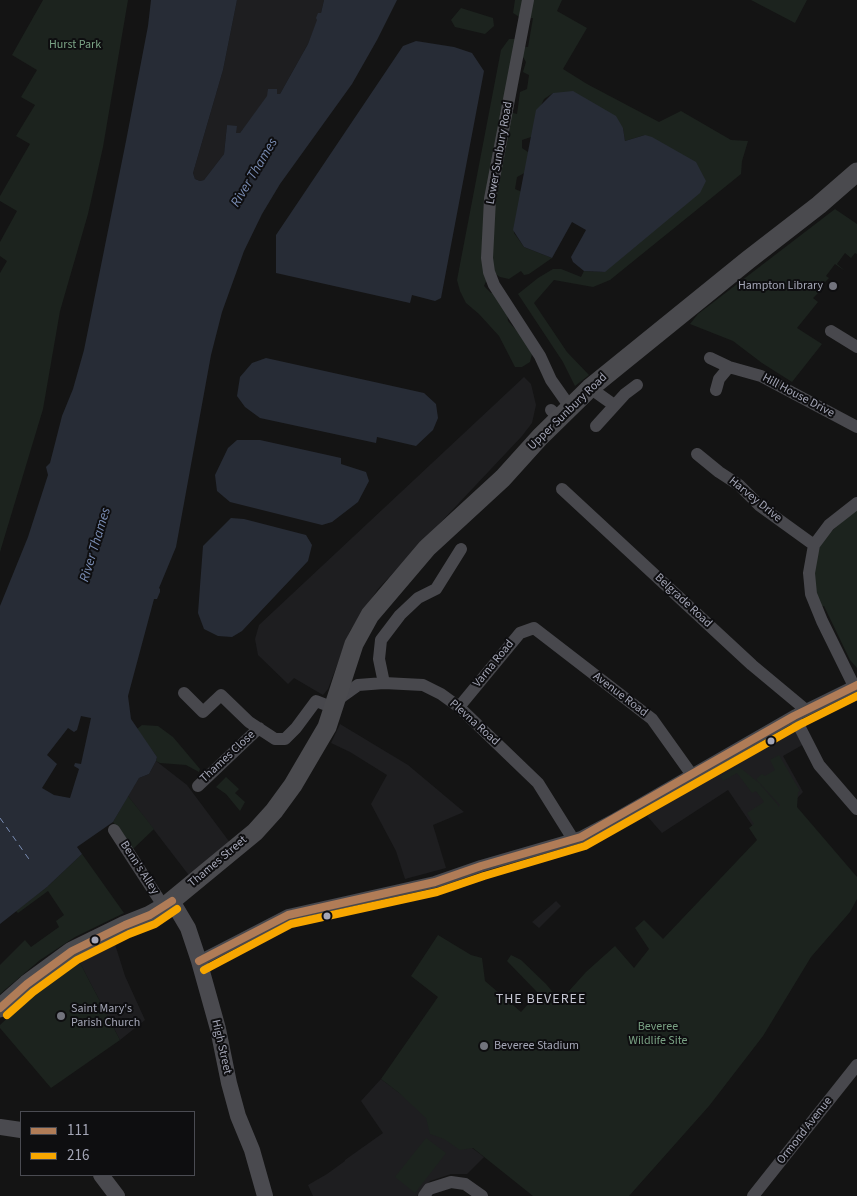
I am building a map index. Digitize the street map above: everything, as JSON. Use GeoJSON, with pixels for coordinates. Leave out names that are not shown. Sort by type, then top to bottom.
{"type":"FeatureCollection","features":[{"type":"Feature","properties":{"kind":"highway","name":"Upper Sunbury Road"},"geometry":{"type":"LineString","coordinates":[[335,704],[354,644],[370,616],[427,548],[503,478],[546,431],[590,388],[819,205],[857,172]]}},
{"type":"Feature","properties":{"kind":"highway","name":"Thames Street"},"geometry":{"type":"LineString","coordinates":[[0,1008],[27,984],[72,951],[150,915],[168,904],[255,832],[274,811],[307,763],[327,727],[335,704]]}},
{"type":"Feature","properties":{"kind":"main road","name":"High Street"},"geometry":{"type":"LineString","coordinates":[[168,904],[188,928],[199,961],[218,1029],[238,1116],[252,1150],[265,1196]]}},
{"type":"Feature","properties":{"kind":"main road"},"geometry":{"type":"LineString","coordinates":[[0,1127],[20,1130]]}},
{"type":"Feature","properties":{"kind":"main road"},"geometry":{"type":"LineString","coordinates":[[101,1176],[117,1196]]}},
{"type":"Feature","properties":{"kind":"street","name":"Lower Sunbury Road"},"geometry":{"type":"LineString","coordinates":[[528,0],[490,199],[487,258],[489,272],[494,285],[540,356],[551,380],[570,407]]}},
{"type":"Feature","properties":{"kind":"street"},"geometry":{"type":"LineString","coordinates":[[831,331],[857,347]]}},
{"type":"Feature","properties":{"kind":"street","name":"Hill House Drive"},"geometry":{"type":"LineString","coordinates":[[710,358],[729,367],[761,376],[857,427]]}},
{"type":"Feature","properties":{"kind":"street"},"geometry":{"type":"LineString","coordinates":[[716,390],[719,379],[729,367]]}},
{"type":"Feature","properties":{"kind":"street","name":"Lower Sunbury Road"},"geometry":{"type":"LineString","coordinates":[[546,431],[551,410],[551,380]]}},
{"type":"Feature","properties":{"kind":"street"},"geometry":{"type":"LineString","coordinates":[[596,426],[625,394],[637,385]]}},
{"type":"Feature","properties":{"kind":"street"},"geometry":{"type":"LineString","coordinates":[[590,388],[614,405]]}},
{"type":"Feature","properties":{"kind":"street"},"geometry":{"type":"LineString","coordinates":[[551,410],[558,414],[563,413],[570,407]]}},
{"type":"Feature","properties":{"kind":"street","name":"Harvey Drive"},"geometry":{"type":"LineString","coordinates":[[697,454],[718,472],[739,485],[760,506],[814,545]]}},
{"type":"Feature","properties":{"kind":"street","name":"Belgrade Road"},"geometry":{"type":"LineString","coordinates":[[562,489],[752,665],[806,710]]}},
{"type":"Feature","properties":{"kind":"street"},"geometry":{"type":"LineString","coordinates":[[199,961],[288,915],[435,882],[581,836],[615,819],[794,716],[856,685],[822,621],[811,594],[809,574],[814,545],[829,525],[857,503]]}},
{"type":"Feature","properties":{"kind":"street"},"geometry":{"type":"LineString","coordinates":[[384,683],[379,659],[381,640],[400,615],[418,598],[436,589],[461,549]]}},
{"type":"Feature","properties":{"kind":"street","name":"Varna Road"},"geometry":{"type":"LineString","coordinates":[[459,707],[520,633],[534,628]]}},
{"type":"Feature","properties":{"kind":"street","name":"Avenue Road"},"geometry":{"type":"LineString","coordinates":[[534,628],[652,719],[692,775]]}},
{"type":"Feature","properties":{"kind":"street","name":"Plevna Road"},"geometry":{"type":"LineString","coordinates":[[335,704],[358,686],[384,683],[423,685],[441,694],[459,707],[538,784],[573,839]]}},
{"type":"Feature","properties":{"kind":"street","name":"Thames Close"},"geometry":{"type":"LineString","coordinates":[[184,693],[202,712],[221,695],[249,722],[275,739],[285,739],[296,728],[316,701],[335,704]]}},
{"type":"Feature","properties":{"kind":"street"},"geometry":{"type":"LineString","coordinates":[[794,716],[819,765],[857,809]]}},
{"type":"Feature","properties":{"kind":"street","name":"Thames Close"},"geometry":{"type":"LineString","coordinates":[[198,786],[259,728]]}},
{"type":"Feature","properties":{"kind":"street","name":"Benn's Alley"},"geometry":{"type":"LineString","coordinates":[[114,830],[168,904]]}},
{"type":"Feature","properties":{"kind":"street","name":"Ormond Avenue"},"geometry":{"type":"LineString","coordinates":[[753,1196],[857,1065]]}},
{"type":"Feature","properties":{"kind":"street"},"geometry":{"type":"LineString","coordinates":[[424,1196],[429,1189],[451,1182],[465,1184],[482,1196]]}},
{"type":"Feature","properties":{"kind":"shaded area"},"geometry":{"type":"Polygon","coordinates":[[[237,0],[324,0],[321,13],[308,44],[280,94],[268,96],[240,133],[236,133],[227,125],[224,154],[204,180],[200,181],[195,179],[193,173],[223,70],[237,0]]]}},
{"type":"Feature","properties":{"kind":"shaded area"},"geometry":{"type":"Polygon","coordinates":[[[524,377],[531,384],[536,405],[532,423],[522,436],[378,589],[350,631],[328,689],[323,695],[294,678],[288,684],[258,655],[255,639],[259,625],[524,377]]]}},
{"type":"Feature","properties":{"kind":"shaded area"},"geometry":{"type":"Polygon","coordinates":[[[340,724],[408,765],[464,812],[433,825],[446,868],[405,879],[396,851],[371,804],[387,775],[350,752],[331,743],[340,724]]]}},
{"type":"Feature","properties":{"kind":"shaded area"},"geometry":{"type":"Polygon","coordinates":[[[794,727],[804,744],[783,756],[803,792],[760,837],[728,790],[662,833],[647,816],[794,727]]]}},
{"type":"Feature","properties":{"kind":"shaded area"},"geometry":{"type":"Polygon","coordinates":[[[156,761],[187,785],[231,844],[191,878],[128,796],[139,778],[149,774],[156,761]]]}},
{"type":"Feature","properties":{"kind":"shaded area"},"geometry":{"type":"Polygon","coordinates":[[[556,901],[561,906],[539,928],[532,922],[556,901]]]}},
{"type":"Feature","properties":{"kind":"shaded area"},"geometry":{"type":"Polygon","coordinates":[[[114,941],[125,976],[145,1020],[120,1040],[79,961],[114,941]]]}},
{"type":"Feature","properties":{"kind":"shaded area"},"geometry":{"type":"Polygon","coordinates":[[[381,1079],[484,1157],[467,1174],[451,1174],[430,1181],[417,1196],[313,1196],[308,1185],[327,1174],[383,1133],[361,1101],[381,1079]]]}},
{"type":"Feature","properties":{"kind":"green space","name":"Hurst Park"},"geometry":{"type":"Polygon","coordinates":[[[43,0],[128,0],[103,147],[88,214],[60,311],[43,409],[0,552],[0,273],[7,261],[0,256],[0,242],[17,211],[0,201],[0,196],[30,144],[16,136],[35,105],[21,97],[37,70],[12,55],[43,0]]]}},
{"type":"Feature","properties":{"kind":"green space"},"geometry":{"type":"Polygon","coordinates":[[[515,0],[562,0],[557,11],[587,28],[563,69],[587,84],[659,122],[681,111],[731,140],[748,141],[742,161],[741,174],[610,280],[593,287],[554,280],[534,303],[567,352],[589,375],[575,386],[563,362],[518,294],[553,269],[561,269],[581,277],[584,271],[605,272],[645,135],[625,141],[623,128],[553,93],[544,99],[539,110],[534,136],[522,140],[522,148],[531,154],[528,171],[517,177],[515,189],[522,192],[521,205],[514,233],[524,247],[552,258],[529,274],[524,275],[521,271],[509,279],[494,273],[488,277],[484,286],[491,293],[494,293],[507,313],[508,321],[525,340],[532,354],[530,362],[522,367],[515,367],[499,336],[466,303],[457,280],[501,50],[509,39],[517,39],[524,47],[528,47],[533,18],[521,18],[513,13],[515,0]],[[523,57],[501,110],[517,114],[520,92],[527,89],[529,75],[523,72],[526,62],[523,57]]]}},
{"type":"Feature","properties":{"kind":"green space"},"geometry":{"type":"Polygon","coordinates":[[[751,0],[807,0],[795,23],[751,0]]]}},
{"type":"Feature","properties":{"kind":"green space"},"geometry":{"type":"Polygon","coordinates":[[[461,8],[493,18],[494,26],[485,34],[455,27],[451,20],[461,8]]]}},
{"type":"Feature","properties":{"kind":"green space"},"geometry":{"type":"Polygon","coordinates":[[[835,209],[857,224],[857,254],[855,253],[851,258],[845,253],[837,264],[845,271],[835,264],[826,276],[829,278],[817,290],[818,293],[813,298],[818,302],[797,328],[822,344],[792,382],[762,363],[733,341],[690,324],[698,314],[835,209]]]}},
{"type":"Feature","properties":{"kind":"green space"},"geometry":{"type":"Polygon","coordinates":[[[857,508],[857,668],[850,660],[824,606],[820,607],[814,592],[815,553],[822,540],[857,508]]]}},
{"type":"Feature","properties":{"kind":"green space"},"geometry":{"type":"Polygon","coordinates":[[[142,725],[158,726],[173,737],[200,769],[199,772],[186,765],[156,761],[157,757],[137,729],[142,725]]]}},
{"type":"Feature","properties":{"kind":"green space","name":"Beveree Wildlife Site"},"geometry":{"type":"Polygon","coordinates":[[[779,755],[800,791],[798,792],[797,807],[857,877],[857,899],[850,912],[811,957],[763,1036],[709,1106],[629,1196],[533,1196],[473,1148],[460,1150],[444,1139],[430,1134],[426,1118],[381,1079],[438,997],[411,976],[438,935],[471,955],[482,958],[485,981],[521,1012],[538,993],[507,961],[511,955],[521,960],[546,984],[560,1001],[586,972],[615,946],[634,968],[649,949],[635,928],[644,920],[663,939],[757,840],[749,828],[754,824],[747,813],[764,802],[756,791],[752,793],[737,773],[723,781],[721,776],[738,766],[759,783],[778,807],[780,805],[756,779],[762,774],[765,776],[775,770],[770,760],[779,755]]]}},
{"type":"Feature","properties":{"kind":"green space"},"geometry":{"type":"Polygon","coordinates":[[[226,777],[239,789],[235,793],[245,802],[240,811],[226,794],[216,787],[226,777]]]}},
{"type":"Feature","properties":{"kind":"green space"},"geometry":{"type":"Polygon","coordinates":[[[128,796],[154,829],[133,849],[113,822],[128,796]]]}},
{"type":"Feature","properties":{"kind":"green space"},"geometry":{"type":"Polygon","coordinates":[[[82,854],[124,913],[75,937],[40,960],[0,994],[0,965],[25,940],[31,947],[59,927],[56,921],[64,915],[48,891],[18,913],[16,911],[47,887],[82,854]]]}},
{"type":"Feature","properties":{"kind":"green space"},"geometry":{"type":"Polygon","coordinates":[[[79,961],[120,1040],[51,1088],[0,1028],[0,1025],[23,1003],[79,961]]]}},
{"type":"Feature","properties":{"kind":"green space"},"geometry":{"type":"Polygon","coordinates":[[[426,1138],[446,1153],[415,1193],[395,1177],[426,1138]]]}},
{"type":"Feature","properties":{"kind":"water","name":"River Thames"},"geometry":{"type":"Polygon","coordinates":[[[151,0],[237,0],[223,70],[193,173],[195,179],[200,181],[204,180],[224,154],[227,125],[237,126],[236,133],[240,133],[267,96],[268,89],[277,89],[277,94],[280,94],[308,44],[318,13],[321,13],[324,0],[397,0],[352,84],[280,184],[262,214],[244,251],[222,312],[211,355],[176,547],[159,588],[160,592],[157,599],[154,599],[128,696],[131,719],[157,757],[156,761],[149,774],[139,778],[113,822],[77,847],[82,854],[47,887],[0,924],[0,606],[28,537],[48,475],[46,467],[50,463],[62,416],[73,389],[84,350],[148,26],[151,0]],[[81,716],[77,730],[74,732],[68,728],[47,755],[57,764],[42,788],[54,795],[70,798],[79,769],[74,766],[75,763],[81,764],[91,718],[81,716]]]}},
{"type":"Feature","properties":{"kind":"water"},"geometry":{"type":"Polygon","coordinates":[[[416,41],[454,47],[472,53],[484,71],[441,298],[435,301],[412,295],[410,303],[276,273],[276,235],[403,46],[416,41]]]}},
{"type":"Feature","properties":{"kind":"water"},"geometry":{"type":"Polygon","coordinates":[[[573,91],[616,116],[623,128],[625,141],[645,135],[652,137],[696,162],[706,181],[700,193],[605,272],[584,271],[573,262],[571,257],[586,230],[572,222],[552,258],[524,247],[513,230],[536,110],[553,93],[573,91]]]}},
{"type":"Feature","properties":{"kind":"water"},"geometry":{"type":"Polygon","coordinates":[[[266,358],[424,393],[436,404],[438,418],[433,430],[416,446],[377,437],[376,443],[260,418],[245,407],[237,396],[240,377],[252,363],[266,358]]]}},
{"type":"Feature","properties":{"kind":"water"},"geometry":{"type":"Polygon","coordinates":[[[237,440],[260,440],[341,458],[341,464],[366,472],[369,481],[358,502],[332,522],[322,525],[230,502],[217,491],[215,475],[228,448],[237,440]]]}},
{"type":"Feature","properties":{"kind":"water"},"geometry":{"type":"Polygon","coordinates":[[[231,518],[244,519],[306,535],[312,545],[308,561],[242,631],[232,637],[218,636],[204,629],[198,613],[203,546],[231,518]]]}},
{"type":"Feature","properties":{"kind":"ferry route"},"geometry":{"type":"LineString","coordinates":[[0,818],[31,862]]}},
{"type":"Feature","properties":{"kind":"transit line","name":"111"},"geometry":{"type":"LineString","coordinates":[[199,961],[288,915],[435,882],[481,866],[581,837],[794,716],[857,685]]}},
{"type":"Feature","properties":{"kind":"transit line","name":"216"},"geometry":{"type":"LineString","coordinates":[[204,970],[291,924],[437,892],[585,846],[799,725],[857,696]]}},
{"type":"Feature","properties":{"kind":"transit line","name":"111"},"geometry":{"type":"LineString","coordinates":[[0,1008],[27,984],[72,951],[150,915],[172,901]]}},
{"type":"Feature","properties":{"kind":"transit line","name":"216"},"geometry":{"type":"LineString","coordinates":[[7,1015],[33,992],[77,960],[129,934],[155,924],[177,909]]}},
{"type":"Feature","properties":{"kind":"place","name":"Hampton Library"},"geometry":{"type":"Point","coordinates":[833,286]}},
{"type":"Feature","properties":{"kind":"place","name":"Saint Mary's Parish Church"},"geometry":{"type":"Point","coordinates":[61,1016]}},
{"type":"Feature","properties":{"kind":"place","name":"Beveree Stadium"},"geometry":{"type":"Point","coordinates":[484,1046]}},
{"type":"Feature","properties":{"kind":"district","name":"THE BEVEREE"},"geometry":{"type":"Point","coordinates":[541,1000]}}]}
